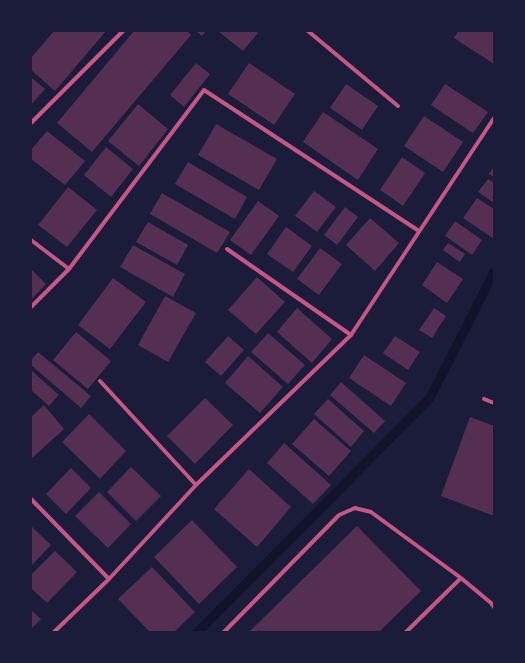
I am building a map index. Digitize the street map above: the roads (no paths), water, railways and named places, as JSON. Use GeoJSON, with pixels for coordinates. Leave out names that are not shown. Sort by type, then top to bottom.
{"type":"FeatureCollection","features":[{"type":"Feature","properties":{"kind":"street"},"geometry":{"type":"LineString","coordinates":[[31,123],[123,31]]}},
{"type":"Feature","properties":{"kind":"street"},"geometry":{"type":"LineString","coordinates":[[308,31],[398,106]]}},
{"type":"Feature","properties":{"kind":"street"},"geometry":{"type":"LineString","coordinates":[[31,307],[69,269],[204,90],[419,231]]}},
{"type":"Feature","properties":{"kind":"street"},"geometry":{"type":"LineString","coordinates":[[54,632],[109,579],[196,485],[352,335],[494,118]]}},
{"type":"Feature","properties":{"kind":"street"},"geometry":{"type":"LineString","coordinates":[[31,240],[69,269]]}},
{"type":"Feature","properties":{"kind":"street"},"geometry":{"type":"LineString","coordinates":[[227,249],[352,335]]}},
{"type":"Feature","properties":{"kind":"street"},"geometry":{"type":"LineString","coordinates":[[100,381],[196,485]]}},
{"type":"Feature","properties":{"kind":"street"},"geometry":{"type":"LineString","coordinates":[[484,399],[494,403]]}},
{"type":"Feature","properties":{"kind":"street"},"geometry":{"type":"LineString","coordinates":[[31,499],[109,579]]}},
{"type":"Feature","properties":{"kind":"street"},"geometry":{"type":"LineString","coordinates":[[224,632],[340,515],[355,508],[371,512],[461,578],[492,603],[494,607]]}},
{"type":"Feature","properties":{"kind":"street"},"geometry":{"type":"LineString","coordinates":[[406,632],[461,578]]}},
{"type":"Feature","properties":{"kind":"waterway"},"geometry":{"type":"LineString","coordinates":[[198,632],[430,398],[494,272]]}}]}
